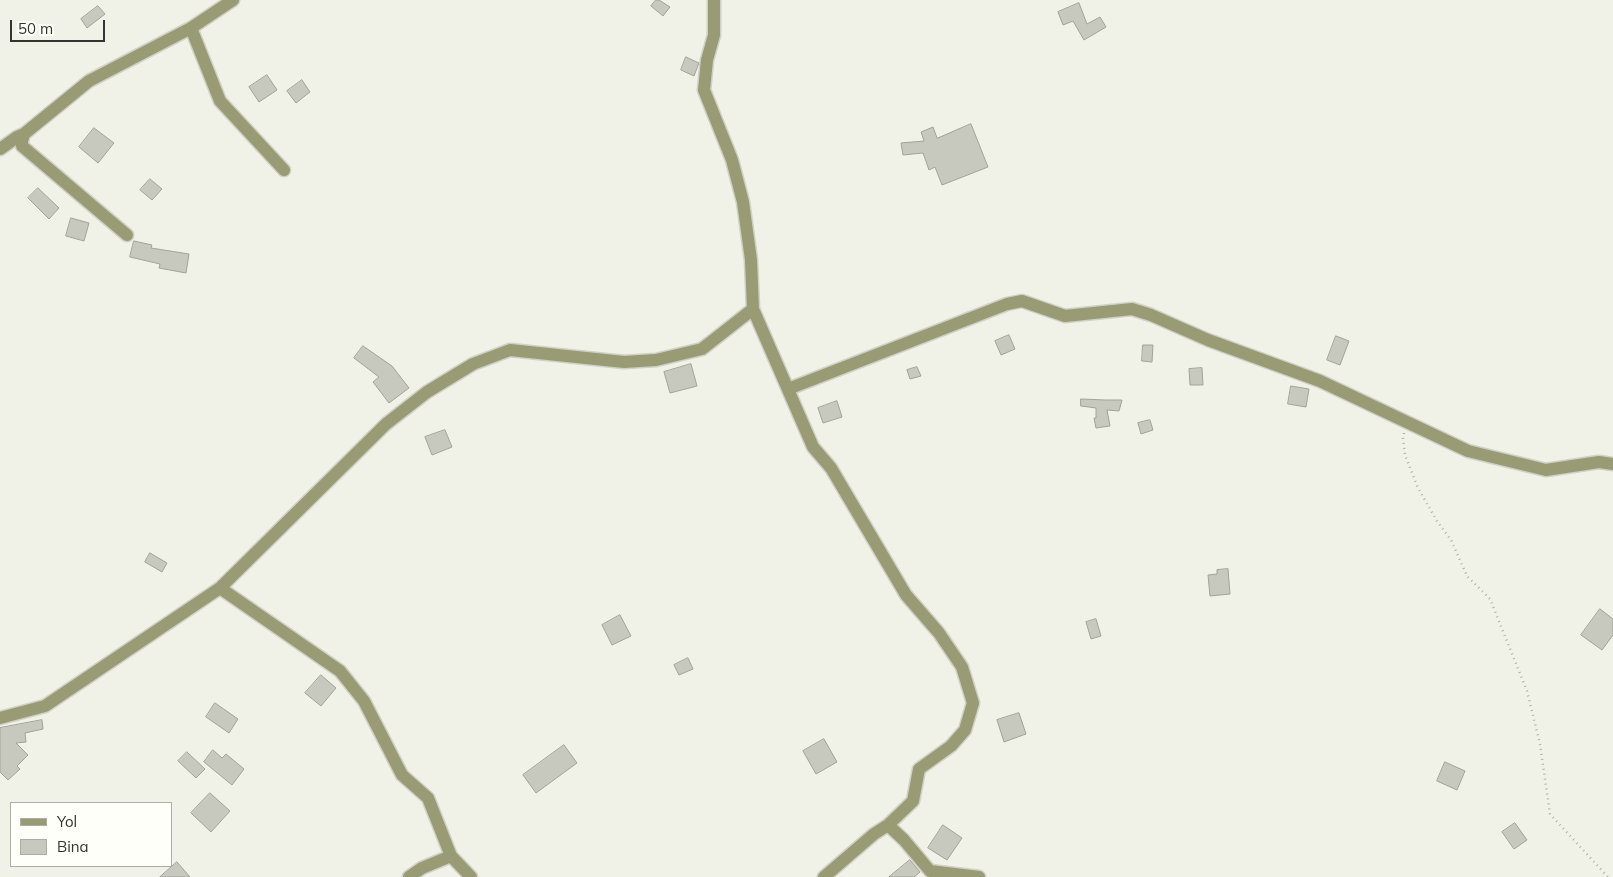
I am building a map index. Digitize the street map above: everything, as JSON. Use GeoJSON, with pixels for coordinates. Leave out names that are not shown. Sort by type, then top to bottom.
{"type":"FeatureCollection","features":[{"type":"Feature","properties":{"kind":"street"},"geometry":{"type":"LineString","coordinates":[[0,149],[24,134],[89,81],[190,28],[233,0]]}},
{"type":"Feature","properties":{"kind":"street"},"geometry":{"type":"LineString","coordinates":[[714,0],[714,35],[707,60],[704,90],[732,160],[743,202],[751,260],[753,309],[813,447],[831,468],[906,595],[939,632],[962,667],[972,703],[965,730],[951,746],[919,769],[913,801],[888,825],[874,834],[824,877]]}},
{"type":"Feature","properties":{"kind":"street"},"geometry":{"type":"LineString","coordinates":[[190,28],[220,101],[284,170]]}},
{"type":"Feature","properties":{"kind":"street"},"geometry":{"type":"LineString","coordinates":[[24,134],[22,146],[127,234]]}},
{"type":"Feature","properties":{"kind":"street"},"geometry":{"type":"LineString","coordinates":[[788,389],[1007,304],[1022,301],[1065,316],[1132,309],[1151,315],[1208,340],[1320,381],[1468,451],[1546,470],[1599,462],[1613,464]]}},
{"type":"Feature","properties":{"kind":"street"},"geometry":{"type":"LineString","coordinates":[[0,718],[45,706],[220,588],[386,424],[427,392],[473,364],[510,350],[624,362],[656,360],[702,348],[753,309]]}},
{"type":"Feature","properties":{"kind":"street"},"geometry":{"type":"LineString","coordinates":[[220,588],[340,671],[364,701],[402,775],[428,798],[451,856],[471,877]]}},
{"type":"Feature","properties":{"kind":"street"},"geometry":{"type":"LineString","coordinates":[[888,825],[904,840],[930,871],[979,877]]}},
{"type":"Feature","properties":{"kind":"street"},"geometry":{"type":"LineString","coordinates":[[409,877],[422,868],[451,856]]}},
{"type":"Feature","properties":{"kind":"path"},"geometry":{"type":"LineString","coordinates":[[1407,422],[1403,438],[1405,455],[1418,488],[1436,521],[1451,540],[1467,576],[1490,598],[1527,691],[1540,744],[1550,814],[1608,877]]}},
{"type":"Feature","properties":{"kind":"building"},"geometry":{"type":"Polygon","coordinates":[[[656,0],[670,7],[663,16],[651,6],[656,0]]]}},
{"type":"Feature","properties":{"kind":"building"},"geometry":{"type":"Polygon","coordinates":[[[1079,3],[1087,24],[1100,17],[1106,27],[1084,40],[1073,21],[1063,25],[1058,12],[1079,3]]]}},
{"type":"Feature","properties":{"kind":"building"},"geometry":{"type":"Polygon","coordinates":[[[98,6],[105,14],[87,28],[81,19],[98,6]]]}},
{"type":"Feature","properties":{"kind":"building"},"geometry":{"type":"Polygon","coordinates":[[[686,57],[699,63],[694,76],[681,70],[686,57]]]}},
{"type":"Feature","properties":{"kind":"building"},"geometry":{"type":"Polygon","coordinates":[[[267,75],[277,90],[259,102],[249,87],[267,75]]]}},
{"type":"Feature","properties":{"kind":"building"},"geometry":{"type":"Polygon","coordinates":[[[302,80],[310,92],[296,103],[287,91],[302,80]]]}},
{"type":"Feature","properties":{"kind":"building"},"geometry":{"type":"Polygon","coordinates":[[[971,124],[988,167],[942,185],[935,167],[929,170],[923,153],[903,155],[901,143],[924,141],[921,132],[933,127],[937,138],[971,124]]]}},
{"type":"Feature","properties":{"kind":"building"},"geometry":{"type":"Polygon","coordinates":[[[94,128],[114,143],[98,163],[79,147],[94,128]]]}},
{"type":"Feature","properties":{"kind":"building"},"geometry":{"type":"Polygon","coordinates":[[[150,179],[162,189],[152,200],[140,190],[150,179]]]}},
{"type":"Feature","properties":{"kind":"building"},"geometry":{"type":"Polygon","coordinates":[[[38,188],[59,208],[49,219],[28,198],[38,188]]]}},
{"type":"Feature","properties":{"kind":"building"},"geometry":{"type":"Polygon","coordinates":[[[71,218],[89,223],[84,241],[66,236],[71,218]]]}},
{"type":"Feature","properties":{"kind":"building"},"geometry":{"type":"Polygon","coordinates":[[[134,241],[152,245],[151,248],[189,254],[186,273],[159,268],[160,264],[130,257],[134,241]]]}},
{"type":"Feature","properties":{"kind":"building"},"geometry":{"type":"Polygon","coordinates":[[[1009,335],[1015,349],[1001,355],[995,341],[1009,335]]]}},
{"type":"Feature","properties":{"kind":"building"},"geometry":{"type":"Polygon","coordinates":[[[1336,336],[1349,341],[1340,365],[1327,360],[1336,336]]]}},
{"type":"Feature","properties":{"kind":"building"},"geometry":{"type":"Polygon","coordinates":[[[1143,345],[1153,345],[1152,362],[1142,361],[1143,345]]]}},
{"type":"Feature","properties":{"kind":"building"},"geometry":{"type":"Polygon","coordinates":[[[363,346],[392,366],[409,388],[389,403],[373,382],[379,377],[354,358],[363,346]]]}},
{"type":"Feature","properties":{"kind":"building"},"geometry":{"type":"Polygon","coordinates":[[[691,364],[697,386],[670,393],[664,372],[691,364]]]}},
{"type":"Feature","properties":{"kind":"building"},"geometry":{"type":"Polygon","coordinates":[[[917,367],[921,376],[910,379],[907,370],[917,367]]]}},
{"type":"Feature","properties":{"kind":"building"},"geometry":{"type":"Polygon","coordinates":[[[1202,368],[1203,385],[1190,385],[1189,369],[1202,368]]]}},
{"type":"Feature","properties":{"kind":"building"},"geometry":{"type":"Polygon","coordinates":[[[1291,386],[1309,389],[1306,407],[1288,404],[1291,386]]]}},
{"type":"Feature","properties":{"kind":"building"},"geometry":{"type":"Polygon","coordinates":[[[1081,399],[1122,400],[1119,411],[1107,410],[1110,426],[1096,428],[1094,418],[1096,418],[1096,408],[1081,406],[1081,399]]]}},
{"type":"Feature","properties":{"kind":"building"},"geometry":{"type":"Polygon","coordinates":[[[837,401],[842,417],[823,423],[818,408],[837,401]]]}},
{"type":"Feature","properties":{"kind":"building"},"geometry":{"type":"Polygon","coordinates":[[[1150,420],[1153,430],[1141,434],[1138,423],[1150,420]]]}},
{"type":"Feature","properties":{"kind":"building"},"geometry":{"type":"Polygon","coordinates":[[[445,430],[452,447],[432,455],[425,437],[445,430]]]}},
{"type":"Feature","properties":{"kind":"building"},"geometry":{"type":"Polygon","coordinates":[[[150,553],[167,563],[162,572],[145,562],[150,553]]]}},
{"type":"Feature","properties":{"kind":"building"},"geometry":{"type":"Polygon","coordinates":[[[1228,569],[1230,594],[1210,596],[1208,575],[1217,574],[1217,570],[1228,569]]]}},
{"type":"Feature","properties":{"kind":"building"},"geometry":{"type":"Polygon","coordinates":[[[1600,609],[1613,619],[1613,635],[1602,650],[1581,635],[1600,609]]]}},
{"type":"Feature","properties":{"kind":"building"},"geometry":{"type":"Polygon","coordinates":[[[620,615],[631,636],[612,645],[602,625],[620,615]]]}},
{"type":"Feature","properties":{"kind":"building"},"geometry":{"type":"Polygon","coordinates":[[[1096,619],[1101,636],[1091,639],[1086,622],[1096,619]]]}},
{"type":"Feature","properties":{"kind":"building"},"geometry":{"type":"Polygon","coordinates":[[[688,658],[693,669],[679,675],[674,665],[688,658]]]}},
{"type":"Feature","properties":{"kind":"building"},"geometry":{"type":"Polygon","coordinates":[[[321,675],[336,688],[321,706],[305,693],[321,675]]]}},
{"type":"Feature","properties":{"kind":"building"},"geometry":{"type":"Polygon","coordinates":[[[215,703],[238,719],[229,733],[206,717],[215,703]]]}},
{"type":"Feature","properties":{"kind":"building"},"geometry":{"type":"Polygon","coordinates":[[[1019,713],[1026,734],[1004,742],[997,720],[1019,713]]]}},
{"type":"Feature","properties":{"kind":"building"},"geometry":{"type":"Polygon","coordinates":[[[42,720],[43,729],[25,733],[26,742],[16,743],[28,755],[17,766],[20,769],[8,780],[0,772],[0,728],[42,720]]]}},
{"type":"Feature","properties":{"kind":"building"},"geometry":{"type":"Polygon","coordinates":[[[824,739],[837,762],[816,774],[803,751],[824,739]]]}},
{"type":"Feature","properties":{"kind":"building"},"geometry":{"type":"Polygon","coordinates":[[[564,745],[577,763],[536,793],[523,775],[564,745]]]}},
{"type":"Feature","properties":{"kind":"building"},"geometry":{"type":"Polygon","coordinates":[[[213,750],[222,758],[226,754],[244,769],[232,785],[204,762],[213,750]]]}},
{"type":"Feature","properties":{"kind":"building"},"geometry":{"type":"Polygon","coordinates":[[[187,752],[205,769],[196,778],[178,761],[187,752]]]}},
{"type":"Feature","properties":{"kind":"building"},"geometry":{"type":"Polygon","coordinates":[[[1445,762],[1465,771],[1457,790],[1437,781],[1445,762]]]}},
{"type":"Feature","properties":{"kind":"building"},"geometry":{"type":"Polygon","coordinates":[[[210,793],[230,811],[211,832],[191,813],[210,793]]]}},
{"type":"Feature","properties":{"kind":"building"},"geometry":{"type":"Polygon","coordinates":[[[1515,823],[1527,840],[1514,849],[1502,832],[1515,823]]]}},
{"type":"Feature","properties":{"kind":"building"},"geometry":{"type":"Polygon","coordinates":[[[943,825],[962,838],[947,860],[928,848],[943,825]]]}},
{"type":"Feature","properties":{"kind":"building"},"geometry":{"type":"Polygon","coordinates":[[[910,860],[920,872],[914,877],[889,877],[910,860]]]}},
{"type":"Feature","properties":{"kind":"building"},"geometry":{"type":"Polygon","coordinates":[[[177,862],[190,877],[160,877],[177,862]]]}}]}
